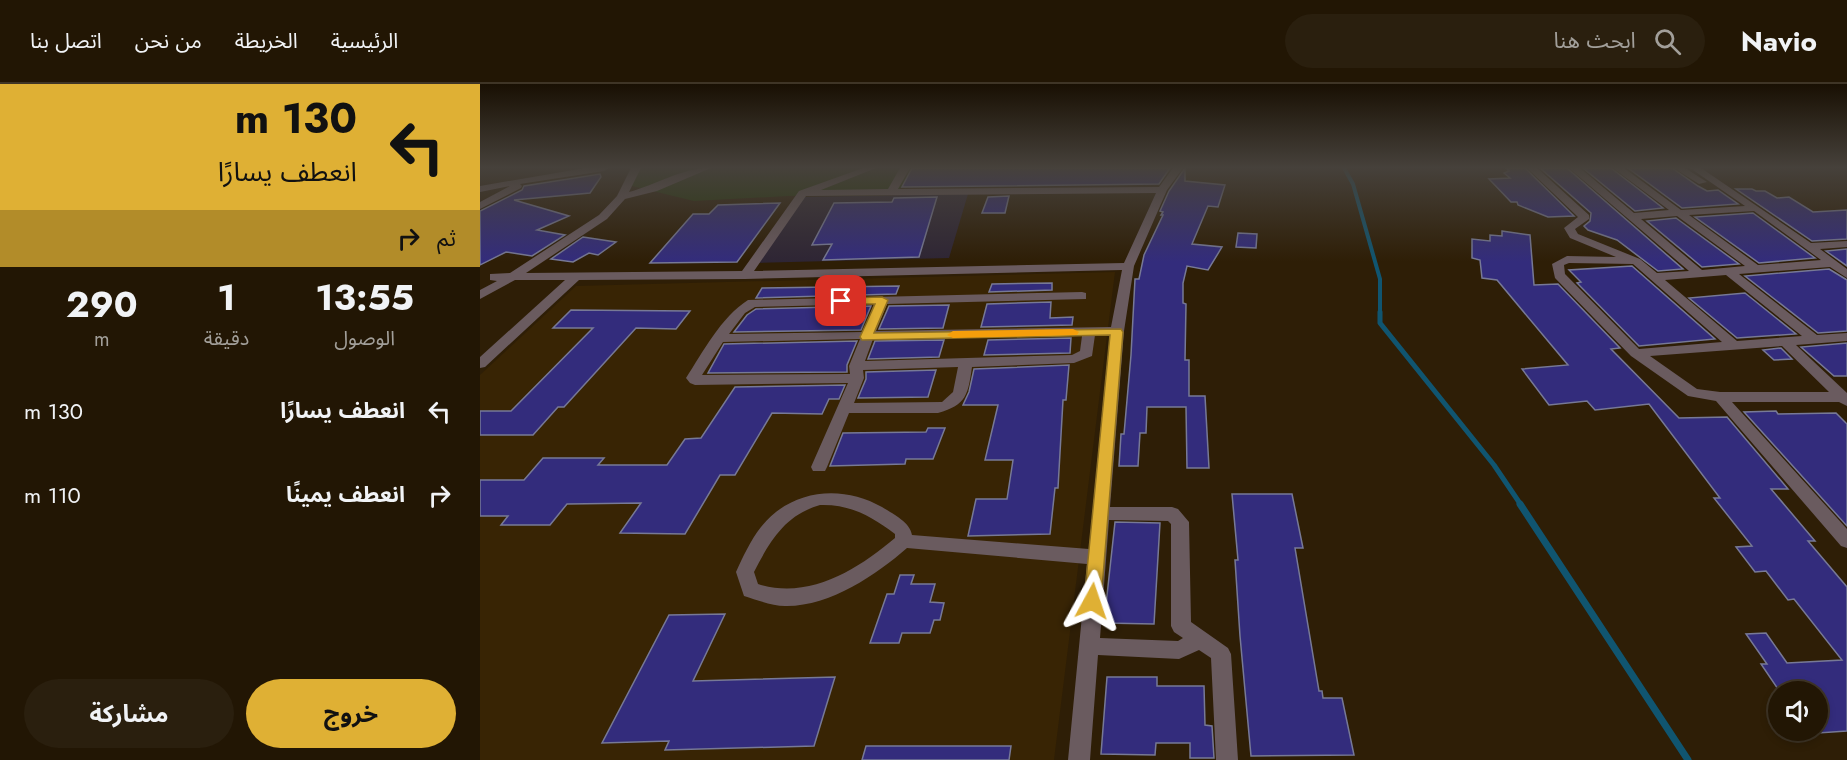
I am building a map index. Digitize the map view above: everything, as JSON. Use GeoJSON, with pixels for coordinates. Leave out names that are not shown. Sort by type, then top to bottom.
{"type":"FeatureCollection","features":[{"type":"Feature","properties":{"kind":"street"},"geometry":{"type":"LineString","coordinates":[[480,295],[511,278],[603,217],[618,200]]}},
{"type":"Feature","properties":{"kind":"street"},"geometry":{"type":"LineString","coordinates":[[745,275],[798,200]]}},
{"type":"Feature","properties":{"kind":"street"},"geometry":{"type":"LineString","coordinates":[[1079,760],[1117,332],[1128,266],[1158,200]]}},
{"type":"Feature","properties":{"kind":"street"},"geometry":{"type":"LineString","coordinates":[[1566,200],[1585,217],[1569,228],[1574,236],[1636,261],[1734,346]]}},
{"type":"Feature","properties":{"kind":"street"},"geometry":{"type":"LineString","coordinates":[[1612,200],[1700,274]]}},
{"type":"Feature","properties":{"kind":"street"},"geometry":{"type":"LineString","coordinates":[[1661,200],[1754,268]]}},
{"type":"Feature","properties":{"kind":"street"},"geometry":{"type":"LineString","coordinates":[[1729,200],[1742,208]]}},
{"type":"Feature","properties":{"kind":"street"},"geometry":{"type":"LineString","coordinates":[[1743,200],[1847,274]]}},
{"type":"Feature","properties":{"kind":"street"},"geometry":{"type":"LineString","coordinates":[[480,285],[589,216],[612,207]]}},
{"type":"Feature","properties":{"kind":"street"},"geometry":{"type":"LineString","coordinates":[[1632,216],[1756,208]]}},
{"type":"Feature","properties":{"kind":"street"},"geometry":{"type":"LineString","coordinates":[[1809,246],[1847,244]]}},
{"type":"Feature","properties":{"kind":"street"},"geometry":{"type":"LineString","coordinates":[[1636,261],[1567,259],[1558,264],[1557,270],[1559,275],[1635,353],[1689,391],[1720,397],[1845,399]]}},
{"type":"Feature","properties":{"kind":"street"},"geometry":{"type":"LineString","coordinates":[[1656,278],[1833,263]]}},
{"type":"Feature","properties":{"kind":"street"},"geometry":{"type":"LineString","coordinates":[[494,277],[745,275],[1128,266]]}},
{"type":"Feature","properties":{"kind":"street"},"geometry":{"type":"LineString","coordinates":[[1728,271],[1813,339]]}},
{"type":"Feature","properties":{"kind":"street"},"geometry":{"type":"LineString","coordinates":[[480,364],[575,277]]}},
{"type":"Feature","properties":{"kind":"street"},"geometry":{"type":"LineString","coordinates":[[1082,296],[752,303],[741,310],[719,338],[693,378],[695,380],[857,372],[1089,332],[1117,332]]}},
{"type":"Feature","properties":{"kind":"street"},"geometry":{"type":"LineString","coordinates":[[819,467],[845,408],[866,337],[882,300]]}},
{"type":"Feature","properties":{"kind":"street"},"geometry":{"type":"LineString","coordinates":[[719,338],[866,337],[1074,359],[1083,357],[1087,353],[1089,332]]}},
{"type":"Feature","properties":{"kind":"street"},"geometry":{"type":"LineString","coordinates":[[1635,353],[1847,337]]}},
{"type":"Feature","properties":{"kind":"street"},"geometry":{"type":"LineString","coordinates":[[1784,341],[1845,399]]}},
{"type":"Feature","properties":{"kind":"street"},"geometry":{"type":"LineString","coordinates":[[845,408],[938,408],[950,405],[959,396],[977,350]]}},
{"type":"Feature","properties":{"kind":"street"},"geometry":{"type":"LineString","coordinates":[[1720,397],[1847,541]]}},
{"type":"Feature","properties":{"kind":"street"},"geometry":{"type":"LineString","coordinates":[[904,541],[903,531],[885,516],[865,504],[838,499],[812,499],[795,507],[772,525],[745,572],[751,590],[774,598],[792,598],[811,594],[860,574],[904,541],[1096,556]]}},
{"type":"Feature","properties":{"kind":"street"},"geometry":{"type":"LineString","coordinates":[[1100,513],[1172,514],[1180,522],[1182,626],[1221,654],[1227,760]]}},
{"type":"Feature","properties":{"kind":"street"},"geometry":{"type":"LineString","coordinates":[[1088,646],[1179,650],[1200,640]]}},
{"type":"Feature","properties":{"kind":"shaded area"},"geometry":{"type":"Polygon","coordinates":[[[796,200],[966,200],[949,258],[755,263],[796,200]]]}},
{"type":"Feature","properties":{"kind":"shaded area"},"geometry":{"type":"Polygon","coordinates":[[[1115,272],[1054,760],[480,760],[480,375],[576,286],[1115,272]]]}},
{"type":"Feature","properties":{"kind":"green space"},"geometry":{"type":"Polygon","coordinates":[[[688,200],[721,200],[694,201],[688,200]]]}},
{"type":"Feature","properties":{"kind":"building"},"geometry":{"type":"Polygon","coordinates":[[[503,200],[519,200],[514,200],[569,216],[537,230],[565,235],[532,256],[506,252],[480,265],[480,211],[503,200]]]}},
{"type":"Feature","properties":{"kind":"building"},"geometry":{"type":"Polygon","coordinates":[[[893,200],[936,200],[919,257],[823,260],[832,244],[812,245],[834,203],[892,202],[893,200]]]}},
{"type":"Feature","properties":{"kind":"building"},"geometry":{"type":"Polygon","coordinates":[[[987,200],[1008,200],[1005,213],[982,213],[987,200]]]}},
{"type":"Feature","properties":{"kind":"building"},"geometry":{"type":"Polygon","coordinates":[[[1165,200],[1220,200],[1218,207],[1208,206],[1192,244],[1222,247],[1208,270],[1187,266],[1183,283],[1183,303],[1186,304],[1185,360],[1189,360],[1189,396],[1205,396],[1209,468],[1187,468],[1186,407],[1147,407],[1146,433],[1140,433],[1138,466],[1119,466],[1131,355],[1135,279],[1139,279],[1144,255],[1163,215],[1160,211],[1165,200]]]}},
{"type":"Feature","properties":{"kind":"building"},"geometry":{"type":"Polygon","coordinates":[[[1509,200],[1557,200],[1574,216],[1548,217],[1518,205],[1517,202],[1509,200]]]}},
{"type":"Feature","properties":{"kind":"building"},"geometry":{"type":"Polygon","coordinates":[[[1576,200],[1603,200],[1683,269],[1658,271],[1617,240],[1588,230],[1584,226],[1590,221],[1591,213],[1576,200]]]}},
{"type":"Feature","properties":{"kind":"building"},"geometry":{"type":"Polygon","coordinates":[[[1621,200],[1652,200],[1663,208],[1635,211],[1621,200]]]}},
{"type":"Feature","properties":{"kind":"building"},"geometry":{"type":"Polygon","coordinates":[[[1671,200],[1732,200],[1738,204],[1682,208],[1671,200]]]}},
{"type":"Feature","properties":{"kind":"building"},"geometry":{"type":"Polygon","coordinates":[[[1751,200],[1793,200],[1813,212],[1847,210],[1847,239],[1812,241],[1751,200]]]}},
{"type":"Feature","properties":{"kind":"building"},"geometry":{"type":"Polygon","coordinates":[[[780,203],[737,262],[650,263],[693,214],[709,214],[718,205],[780,203]]]}},
{"type":"Feature","properties":{"kind":"building"},"geometry":{"type":"Polygon","coordinates":[[[1753,213],[1815,258],[1759,263],[1695,217],[1753,213]]]}},
{"type":"Feature","properties":{"kind":"building"},"geometry":{"type":"Polygon","coordinates":[[[1676,218],[1739,264],[1702,267],[1647,221],[1676,218]]]}},
{"type":"Feature","properties":{"kind":"building"},"geometry":{"type":"Polygon","coordinates":[[[1502,231],[1530,235],[1534,285],[1558,284],[1620,348],[1611,349],[1679,418],[1727,417],[1788,489],[1771,489],[1815,541],[1808,541],[1847,587],[1847,731],[1828,732],[1828,681],[1773,681],[1761,664],[1767,664],[1746,634],[1766,633],[1787,663],[1842,660],[1794,599],[1788,600],[1766,571],[1755,572],[1736,547],[1752,546],[1714,498],[1720,498],[1649,404],[1595,410],[1587,401],[1549,405],[1522,369],[1568,365],[1497,280],[1482,278],[1480,260],[1472,258],[1472,239],[1490,241],[1490,235],[1502,236],[1502,231]]]}},
{"type":"Feature","properties":{"kind":"building"},"geometry":{"type":"Polygon","coordinates":[[[1238,233],[1257,234],[1256,248],[1236,247],[1238,233]]]}},
{"type":"Feature","properties":{"kind":"building"},"geometry":{"type":"Polygon","coordinates":[[[583,237],[616,242],[598,255],[589,253],[573,262],[551,259],[583,237]]]}},
{"type":"Feature","properties":{"kind":"building"},"geometry":{"type":"Polygon","coordinates":[[[1847,249],[1847,266],[1826,251],[1847,249]]]}},
{"type":"Feature","properties":{"kind":"building"},"geometry":{"type":"Polygon","coordinates":[[[1632,266],[1715,339],[1639,346],[1577,283],[1581,282],[1569,270],[1632,266]]]}},
{"type":"Feature","properties":{"kind":"building"},"geometry":{"type":"Polygon","coordinates":[[[1829,269],[1847,280],[1847,331],[1818,333],[1745,276],[1829,269]]]}},
{"type":"Feature","properties":{"kind":"building"},"geometry":{"type":"Polygon","coordinates":[[[1052,283],[1052,290],[989,292],[992,284],[1052,283]]]}},
{"type":"Feature","properties":{"kind":"building"},"geometry":{"type":"Polygon","coordinates":[[[899,286],[896,294],[756,298],[762,288],[899,286]]]}},
{"type":"Feature","properties":{"kind":"building"},"geometry":{"type":"Polygon","coordinates":[[[1745,293],[1796,334],[1737,338],[1689,298],[1745,293]]]}},
{"type":"Feature","properties":{"kind":"building"},"geometry":{"type":"Polygon","coordinates":[[[1051,302],[1050,318],[1073,317],[1072,325],[981,327],[987,304],[1051,302]]]}},
{"type":"Feature","properties":{"kind":"building"},"geometry":{"type":"Polygon","coordinates":[[[949,305],[943,328],[879,329],[889,306],[949,305]]]}},
{"type":"Feature","properties":{"kind":"building"},"geometry":{"type":"Polygon","coordinates":[[[871,306],[861,330],[734,332],[747,315],[756,309],[871,306]]]}},
{"type":"Feature","properties":{"kind":"building"},"geometry":{"type":"Polygon","coordinates":[[[571,310],[690,311],[676,329],[636,328],[564,407],[558,407],[533,435],[480,435],[480,411],[511,411],[593,328],[553,328],[571,310]]]}},
{"type":"Feature","properties":{"kind":"building"},"geometry":{"type":"Polygon","coordinates":[[[1071,338],[1070,353],[984,355],[988,340],[1071,338]]]}},
{"type":"Feature","properties":{"kind":"building"},"geometry":{"type":"Polygon","coordinates":[[[944,340],[939,357],[868,359],[875,341],[944,340]]]}},
{"type":"Feature","properties":{"kind":"building"},"geometry":{"type":"Polygon","coordinates":[[[857,341],[847,365],[847,372],[708,373],[724,344],[857,341]]]}},
{"type":"Feature","properties":{"kind":"building"},"geometry":{"type":"Polygon","coordinates":[[[1847,343],[1847,376],[1834,376],[1801,347],[1847,343]]]}},
{"type":"Feature","properties":{"kind":"building"},"geometry":{"type":"Polygon","coordinates":[[[1781,348],[1792,359],[1774,360],[1763,350],[1781,348]]]}},
{"type":"Feature","properties":{"kind":"building"},"geometry":{"type":"Polygon","coordinates":[[[1069,365],[1066,400],[1063,400],[1058,488],[1055,488],[1050,534],[968,536],[976,499],[1007,499],[1013,460],[985,460],[998,405],[963,405],[969,392],[974,369],[1069,365]]]}},
{"type":"Feature","properties":{"kind":"building"},"geometry":{"type":"Polygon","coordinates":[[[936,370],[928,397],[858,398],[866,379],[866,372],[936,370]]]}},
{"type":"Feature","properties":{"kind":"building"},"geometry":{"type":"Polygon","coordinates":[[[845,385],[839,399],[829,399],[822,414],[772,413],[735,475],[720,475],[685,534],[620,533],[641,503],[567,504],[550,525],[501,525],[508,516],[480,516],[480,480],[524,480],[543,458],[604,458],[598,465],[667,465],[685,439],[701,438],[735,387],[845,385]]]}},
{"type":"Feature","properties":{"kind":"building"},"geometry":{"type":"Polygon","coordinates":[[[1776,411],[1778,414],[1836,413],[1847,424],[1847,526],[1744,412],[1776,411]]]}},
{"type":"Feature","properties":{"kind":"building"},"geometry":{"type":"Polygon","coordinates":[[[928,428],[945,428],[933,459],[906,459],[905,464],[830,466],[843,433],[926,432],[928,428]]]}},
{"type":"Feature","properties":{"kind":"building"},"geometry":{"type":"Polygon","coordinates":[[[1232,494],[1292,494],[1303,548],[1295,548],[1319,691],[1322,691],[1323,698],[1342,698],[1354,755],[1251,756],[1240,636],[1235,560],[1238,560],[1232,494]]]}},
{"type":"Feature","properties":{"kind":"building"},"geometry":{"type":"Polygon","coordinates":[[[1115,522],[1160,523],[1154,624],[1104,623],[1115,522]]]}},
{"type":"Feature","properties":{"kind":"building"},"geometry":{"type":"Polygon","coordinates":[[[900,575],[914,575],[911,584],[935,584],[930,602],[944,603],[940,620],[934,620],[930,633],[902,633],[899,643],[870,643],[887,594],[894,594],[900,575]]]}},
{"type":"Feature","properties":{"kind":"building"},"geometry":{"type":"Polygon","coordinates":[[[725,614],[693,681],[835,677],[814,746],[665,750],[669,741],[602,743],[669,615],[725,614]]]}},
{"type":"Feature","properties":{"kind":"building"},"geometry":{"type":"Polygon","coordinates":[[[1107,677],[1157,677],[1157,686],[1204,686],[1205,725],[1212,726],[1214,758],[1190,758],[1190,743],[1156,743],[1155,755],[1101,754],[1107,677]]]}},
{"type":"Feature","properties":{"kind":"building"},"geometry":{"type":"Polygon","coordinates":[[[866,746],[1011,746],[1009,760],[862,760],[866,746]]]}},
{"type":"Feature","properties":{"kind":"waterway"},"geometry":{"type":"LineString","coordinates":[[1357,200],[1380,279],[1380,323],[1494,465],[1521,505]]}},
{"type":"Feature","properties":{"kind":"waterway"},"geometry":{"type":"LineString","coordinates":[[1520,504],[1688,760]]}},
{"type":"Feature","properties":{"kind":"slow traffic"},"geometry":{"type":"LineString","coordinates":[[953,335],[1073,332]]}},
{"type":"Feature","properties":{"kind":"route"},"geometry":{"type":"LineString","coordinates":[[841,301],[882,300],[866,337],[1117,332],[1092,601]]}}]}
